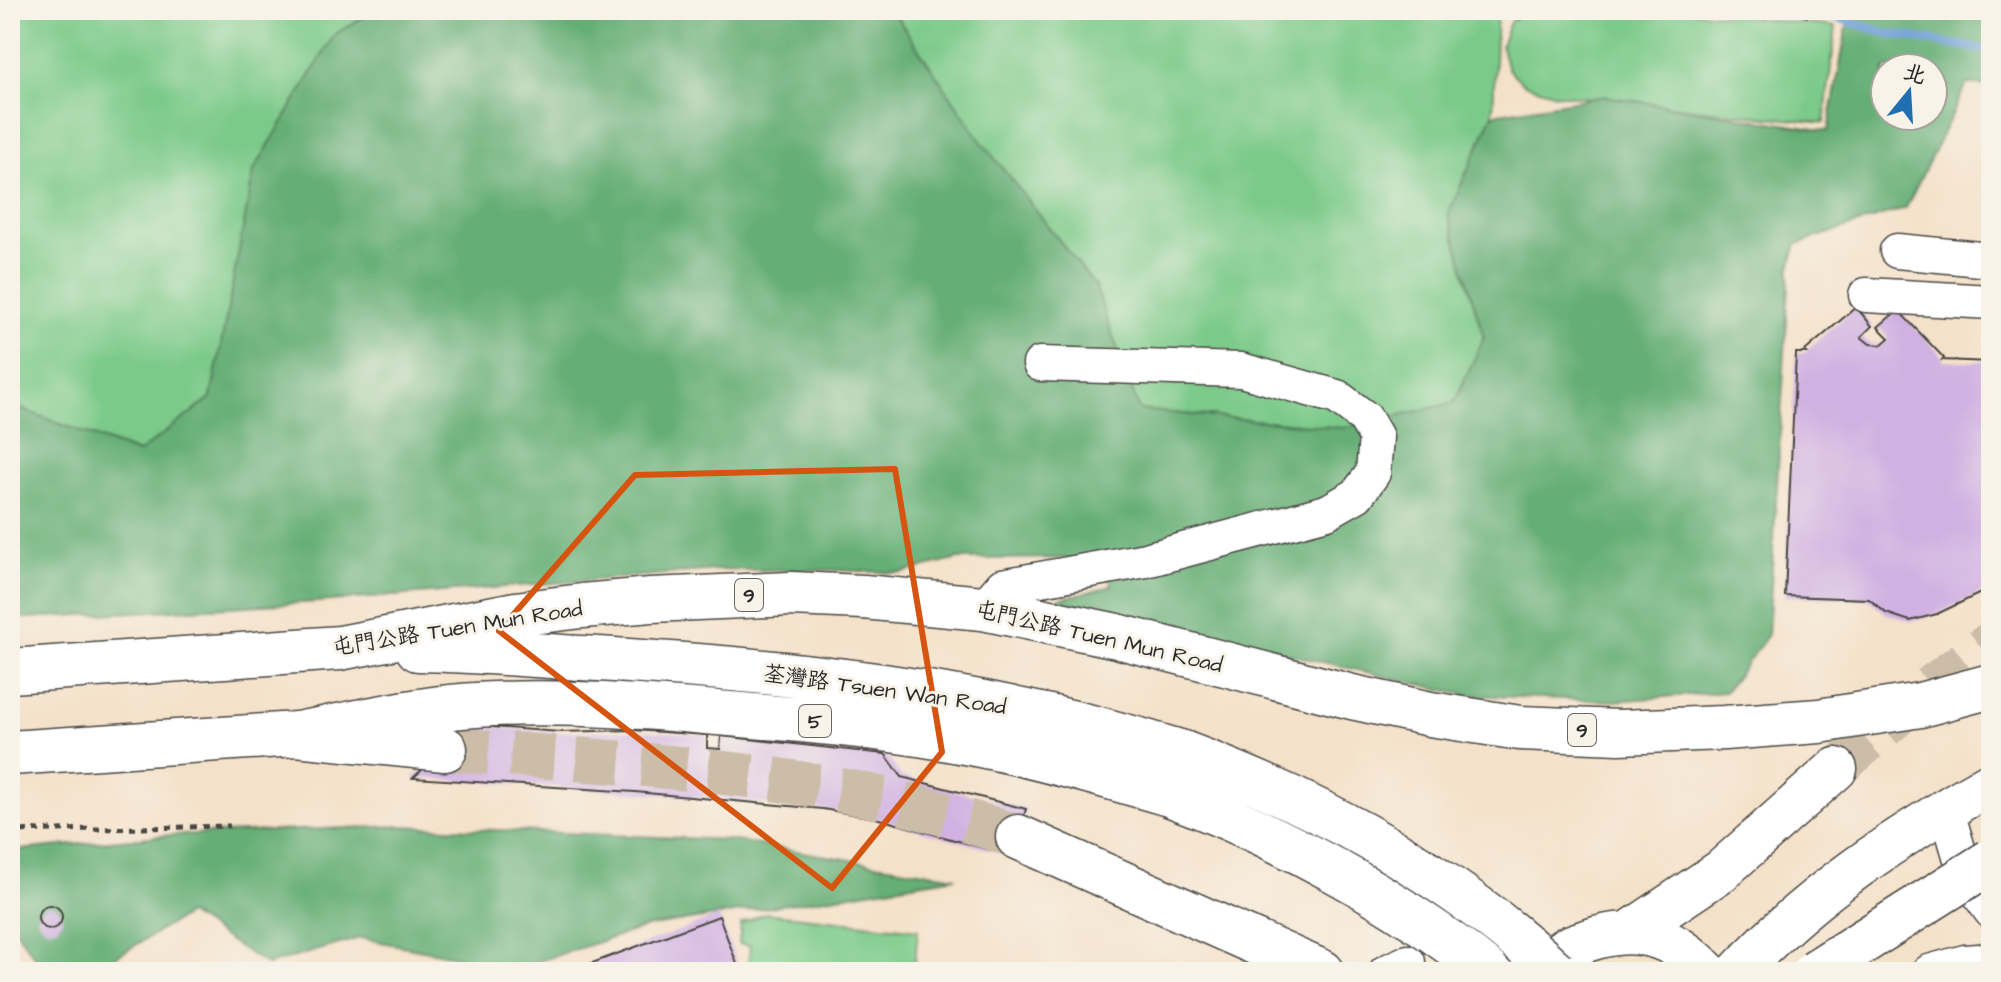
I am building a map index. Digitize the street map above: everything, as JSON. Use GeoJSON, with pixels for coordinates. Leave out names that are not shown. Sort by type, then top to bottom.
{"type":"FeatureCollection","features":[{"type":"Feature","properties":{"kind":"highway","name":"屯門公路 Tuen Mun Road"},"geometry":{"type":"LineString","coordinates":[[10,671],[340,648],[515,614],[651,600],[791,594],[983,608],[1105,633],[1430,714],[1520,728],[1619,732],[1819,721],[1920,705],[1991,686]]}},
{"type":"Feature","properties":{"kind":"highway","name":"荃灣路 Tsuen Wan Road"},"geometry":{"type":"LineString","coordinates":[[340,648],[433,649],[652,662],[915,689],[1039,713],[1183,753],[1277,792],[1412,863],[1474,904],[1555,972]]}},
{"type":"Feature","properties":{"kind":"highway","name":"荃灣路 Tsuen Wan Road"},"geometry":{"type":"LineString","coordinates":[[296,734],[453,707],[567,703],[783,717],[927,736],[1066,765],[1169,794],[1228,817],[1311,859],[1436,933],[1488,972]]}},
{"type":"Feature","properties":{"kind":"highway"},"geometry":{"type":"LineString","coordinates":[[10,753],[296,734],[445,749]]}},
{"type":"Feature","properties":{"kind":"highway"},"geometry":{"type":"LineString","coordinates":[[1018,837],[1322,972]]}},
{"type":"Feature","properties":{"kind":"highway"},"geometry":{"type":"LineString","coordinates":[[1815,972],[1991,861]]}},
{"type":"Feature","properties":{"kind":"main road"},"geometry":{"type":"LineString","coordinates":[[1630,932],[1721,871],[1836,769]]}},
{"type":"Feature","properties":{"kind":"main road"},"geometry":{"type":"LineString","coordinates":[[1738,972],[1793,917],[1836,883],[1946,808],[1991,783]]}},
{"type":"Feature","properties":{"kind":"main road"},"geometry":{"type":"LineString","coordinates":[[1548,972],[1563,949],[1597,937],[1630,932],[1663,939],[1687,951],[1707,972]]}},
{"type":"Feature","properties":{"kind":"street"},"geometry":{"type":"LineString","coordinates":[[1897,251],[1991,260]]}},
{"type":"Feature","properties":{"kind":"street"},"geometry":{"type":"LineString","coordinates":[[1866,295],[1991,302]]}},
{"type":"Feature","properties":{"kind":"street"},"geometry":{"type":"LineString","coordinates":[[983,608],[1002,586],[1146,560],[1327,512],[1357,495],[1373,473],[1376,437],[1365,418],[1337,397],[1241,370],[1040,364]]}},
{"type":"Feature","properties":{"kind":"street"},"geometry":{"type":"LineString","coordinates":[[1946,808],[1966,876],[1991,911]]}},
{"type":"Feature","properties":{"kind":"street"},"geometry":{"type":"LineString","coordinates":[[1929,972],[1965,962],[1991,960]]}},
{"type":"Feature","properties":{"kind":"path"},"geometry":{"type":"LineString","coordinates":[[1805,17],[1808,10]]}},
{"type":"Feature","properties":{"kind":"path"},"geometry":{"type":"LineString","coordinates":[[10,831],[230,826]]}},
{"type":"Feature","properties":{"kind":"highlighted area"},"geometry":{"type":"Polygon","coordinates":[[[895,469],[942,752],[832,888],[499,631],[635,475],[895,469]]]}},
{"type":"Feature","properties":{"kind":"green space"},"geometry":{"type":"Polygon","coordinates":[[[10,10],[376,10],[335,34],[255,170],[211,398],[139,453],[10,405],[10,10]]]}},
{"type":"Feature","properties":{"kind":"green space"},"geometry":{"type":"Polygon","coordinates":[[[376,10],[892,10],[981,141],[1095,286],[1139,410],[1343,428],[1454,403],[1484,338],[1448,214],[1493,114],[1605,96],[1828,131],[1850,10],[1991,11],[1991,86],[1967,84],[1949,121],[1949,52],[1869,52],[1869,132],[1943,132],[1906,208],[1797,244],[1790,268],[1768,635],[1725,692],[1615,701],[1466,695],[1054,600],[1112,586],[1101,558],[959,559],[901,573],[716,570],[318,602],[10,619],[10,405],[138,453],[211,398],[254,170],[335,34],[376,10]]]}},
{"type":"Feature","properties":{"kind":"green space"},"geometry":{"type":"Polygon","coordinates":[[[892,10],[1497,10],[1493,114],[1448,214],[1484,338],[1454,403],[1343,428],[1139,410],[1095,286],[981,141],[892,10]]]}},
{"type":"Feature","properties":{"kind":"green space"},"geometry":{"type":"Polygon","coordinates":[[[1526,10],[1684,10],[1836,27],[1824,123],[1556,94],[1524,84],[1508,69],[1501,45],[1510,22],[1526,10]]]}},
{"type":"Feature","properties":{"kind":"green space"},"geometry":{"type":"Polygon","coordinates":[[[400,826],[729,840],[956,877],[646,927],[517,968],[360,938],[267,965],[188,914],[90,972],[45,972],[10,922],[10,851],[171,835],[400,826]]]}},
{"type":"Feature","properties":{"kind":"green space"},"geometry":{"type":"Polygon","coordinates":[[[766,913],[918,930],[914,972],[747,972],[750,946],[739,944],[741,924],[766,913]]]}},
{"type":"Feature","properties":{"kind":"building"},"geometry":{"type":"Polygon","coordinates":[[[1856,307],[1872,326],[1861,337],[1870,344],[1881,345],[1889,338],[1878,327],[1898,310],[1944,358],[1942,360],[1991,362],[1991,588],[1937,614],[1910,621],[1886,613],[1869,599],[1785,596],[1796,353],[1807,353],[1805,351],[1856,307]]]}},
{"type":"Feature","properties":{"kind":"building"},"geometry":{"type":"Polygon","coordinates":[[[464,725],[560,732],[633,730],[707,735],[707,748],[720,749],[721,736],[885,754],[902,777],[1026,809],[1012,856],[879,819],[823,809],[635,792],[413,778],[445,749],[464,725]]]}},
{"type":"Feature","properties":{"kind":"building"},"geometry":{"type":"Polygon","coordinates":[[[50,905],[58,909],[62,917],[58,925],[50,929],[42,925],[38,917],[42,909],[50,905]]]}},
{"type":"Feature","properties":{"kind":"building"},"geometry":{"type":"Polygon","coordinates":[[[719,916],[740,972],[568,972],[719,916]]]}},
{"type":"Feature","properties":{"kind":"waterway"},"geometry":{"type":"LineString","coordinates":[[1812,10],[1886,33],[1991,51]]}},
{"type":"Feature","properties":{"kind":"tunnel"},"geometry":{"type":"LineString","coordinates":[[1836,769],[1934,684],[1991,642]]}},
{"type":"Feature","properties":{"kind":"tunnel"},"geometry":{"type":"LineString","coordinates":[[445,749],[643,765],[791,782],[862,794],[1018,837]]}}]}
